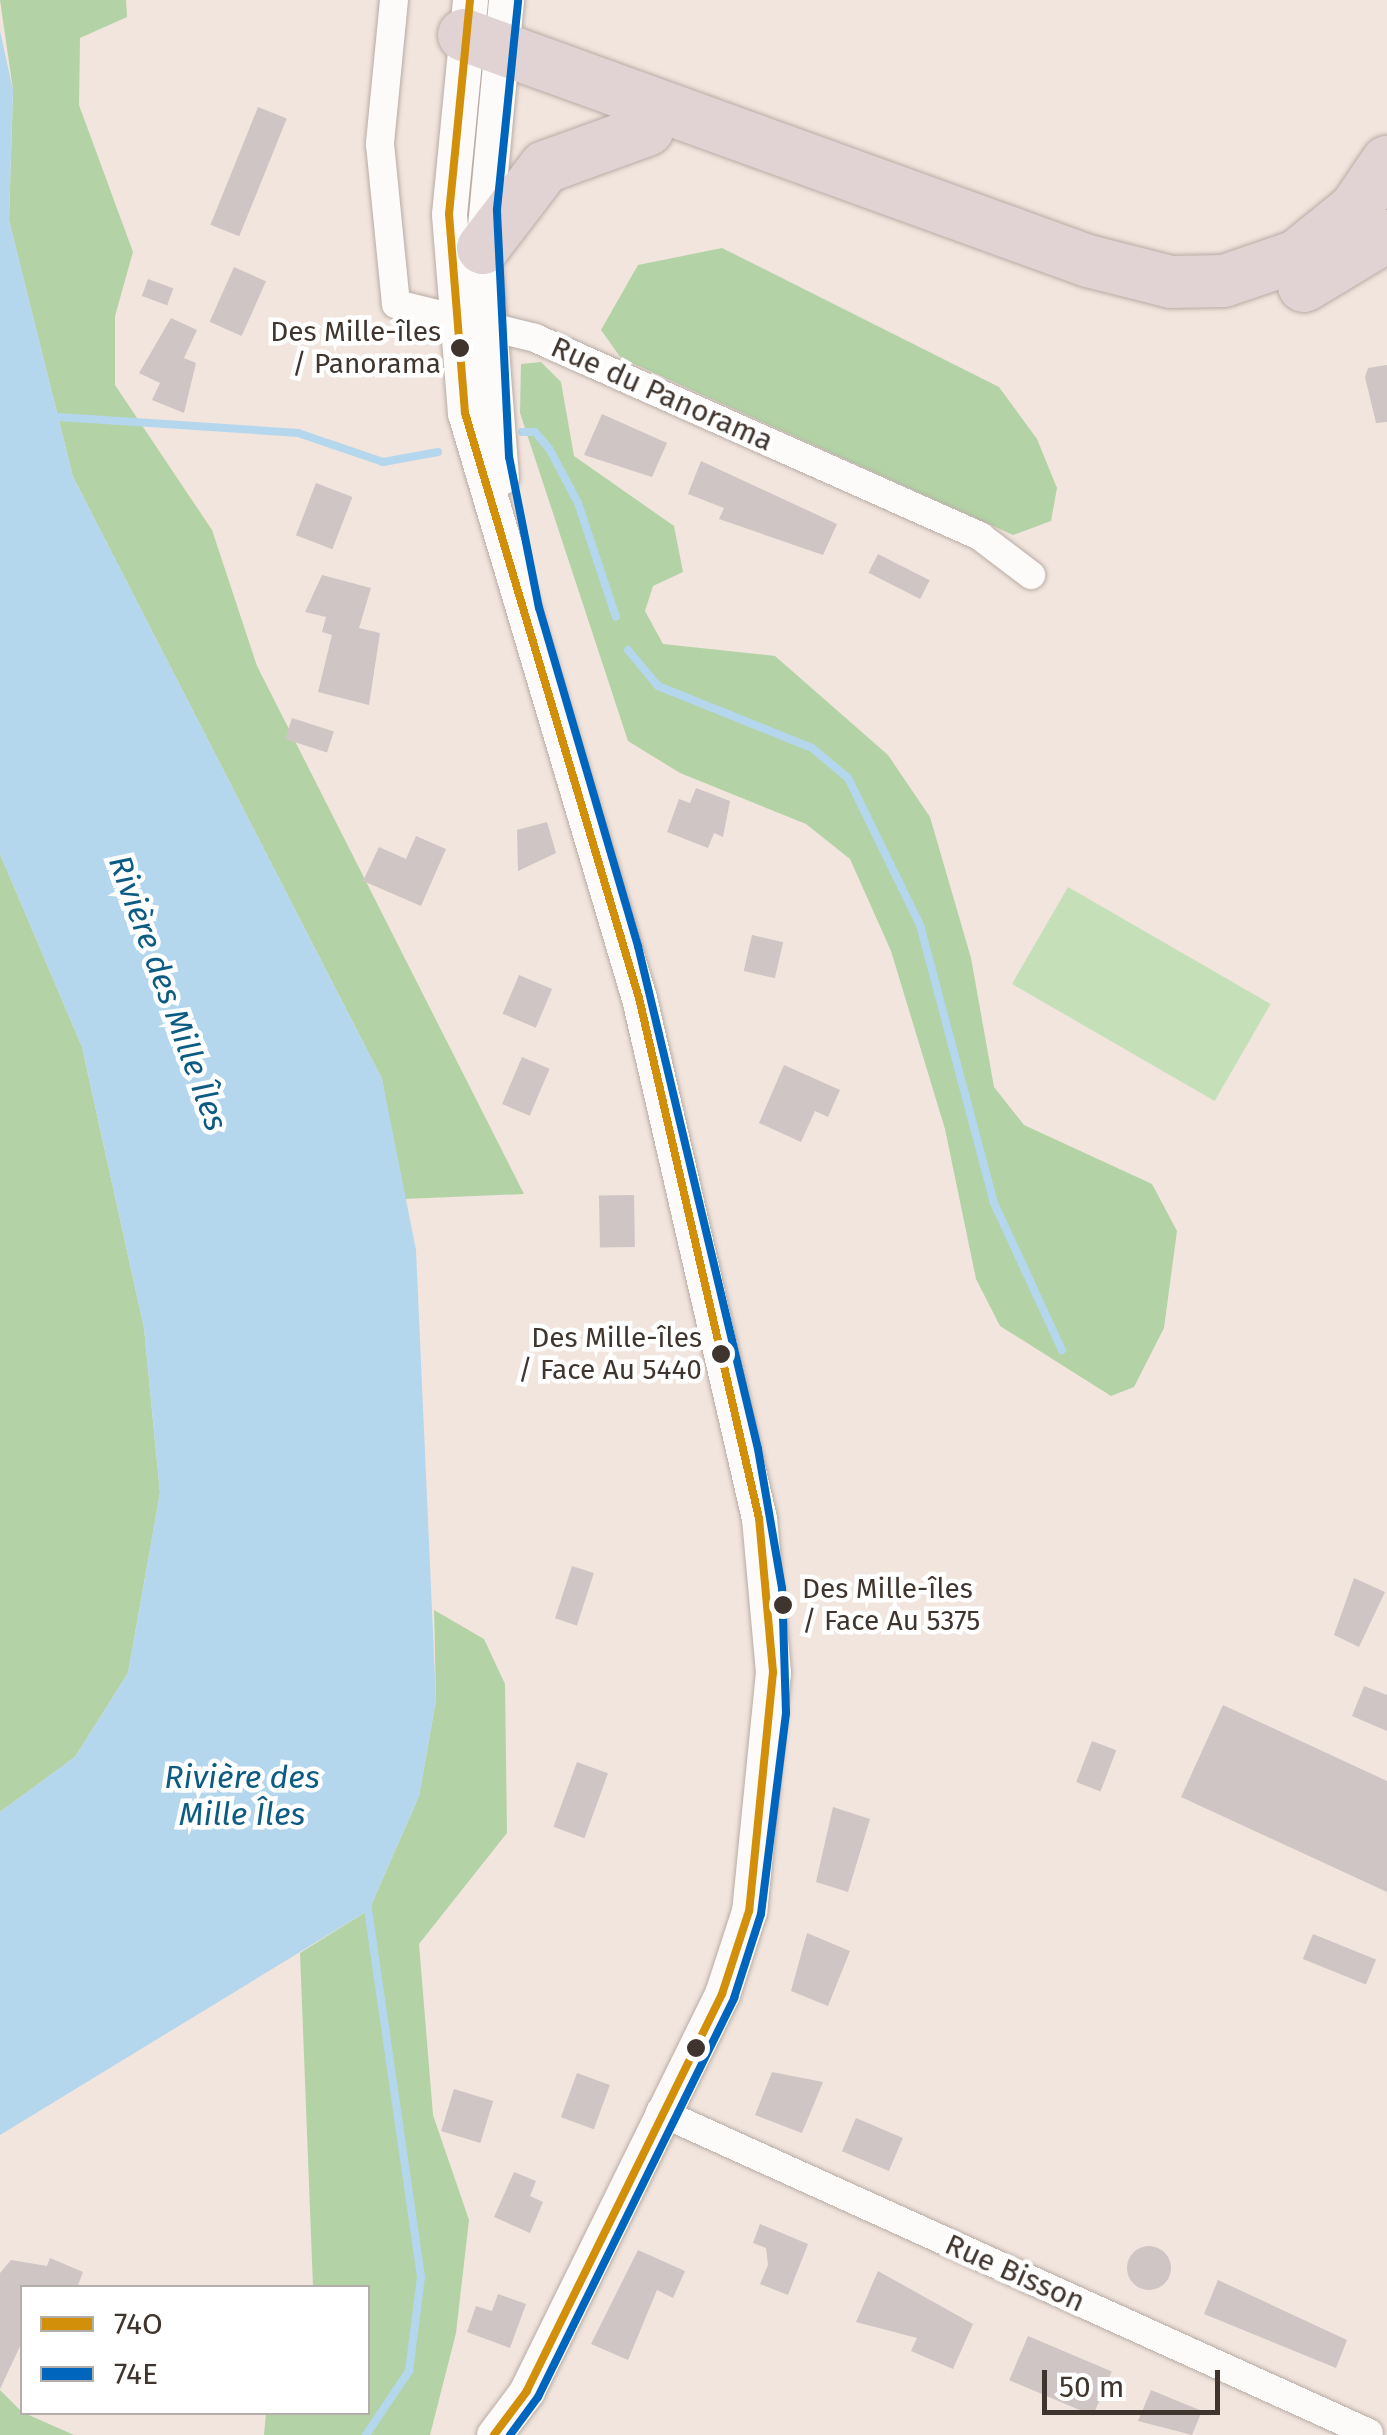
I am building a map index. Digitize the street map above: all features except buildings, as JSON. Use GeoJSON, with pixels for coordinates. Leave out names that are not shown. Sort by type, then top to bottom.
{"type":"FeatureCollection","features":[{"type":"Feature","properties":{"kind":"highway"},"geometry":{"type":"LineString","coordinates":[[482,36],[647,130],[1157,311],[1218,312],[1279,298],[1387,236]]}},
{"type":"Feature","properties":{"kind":"highway"},"geometry":{"type":"LineString","coordinates":[[482,36],[1088,261],[1171,282],[1224,281],[1296,256],[1355,209],[1387,162]]}},
{"type":"Feature","properties":{"kind":"highway"},"geometry":{"type":"LineString","coordinates":[[483,248],[545,168],[647,130]]}},
{"type":"Feature","properties":{"kind":"street","name":"Rue du Panorama"},"geometry":{"type":"LineString","coordinates":[[394,0],[380,128],[389,288],[405,312],[469,318],[982,537],[1030,575]]}},
{"type":"Feature","properties":{"kind":"street"},"geometry":{"type":"LineString","coordinates":[[482,36],[449,214],[527,612],[639,998],[746,1452],[772,1606],[772,1748],[749,1911],[722,1994],[660,2112],[528,2392],[494,2435]]}},
{"type":"Feature","properties":{"kind":"street"},"geometry":{"type":"LineString","coordinates":[[469,318],[483,248],[482,36]]}},
{"type":"Feature","properties":{"kind":"street","name":"Rue Bisson"},"geometry":{"type":"LineString","coordinates":[[660,2112],[1369,2432]]}},
{"type":"Feature","properties":{"kind":"green space"},"geometry":{"type":"Polygon","coordinates":[[[0,0],[126,0],[127,17],[80,38],[79,105],[133,252],[115,316],[115,385],[212,530],[257,666],[524,1194],[404,1199],[382,1079],[73,477],[9,220],[13,90],[0,0]]]}},
{"type":"Feature","properties":{"kind":"green space"},"geometry":{"type":"Polygon","coordinates":[[[722,248],[999,387],[1037,439],[1057,488],[1051,521],[1013,535],[621,358],[601,330],[638,265],[722,248]]]}},
{"type":"Feature","properties":{"kind":"green space"},"geometry":{"type":"Polygon","coordinates":[[[541,362],[561,382],[574,456],[674,526],[683,572],[653,586],[645,611],[663,644],[775,656],[888,755],[930,817],[971,958],[994,1087],[1024,1125],[1152,1184],[1177,1231],[1164,1328],[1134,1387],[1111,1396],[1000,1326],[976,1279],[945,1129],[891,951],[850,859],[806,824],[680,773],[628,741],[520,413],[521,364],[541,362]]]}},
{"type":"Feature","properties":{"kind":"green space"},"geometry":{"type":"Polygon","coordinates":[[[0,854],[82,1047],[144,1328],[160,1493],[128,1673],[75,1757],[0,1812],[0,854]]]}},
{"type":"Feature","properties":{"kind":"green space"},"geometry":{"type":"Polygon","coordinates":[[[1068,887],[1271,1004],[1215,1101],[1012,984],[1068,887]]]}},
{"type":"Feature","properties":{"kind":"green space"},"geometry":{"type":"Polygon","coordinates":[[[434,1610],[484,1639],[505,1684],[507,1833],[419,1944],[433,2115],[469,2220],[456,2333],[430,2435],[264,2435],[266,2415],[370,2415],[370,2285],[313,2285],[300,1953],[369,1910],[419,1796],[436,1700],[434,1610]]]}},
{"type":"Feature","properties":{"kind":"green space"},"geometry":{"type":"Polygon","coordinates":[[[0,2390],[20,2410],[20,2415],[29,2415],[74,2435],[0,2435],[0,2390]]]}},
{"type":"Feature","properties":{"kind":"water","name":"Rivière des Mille Îles"},"geometry":{"type":"Polygon","coordinates":[[[0,31],[13,90],[9,220],[73,477],[382,1079],[416,1250],[436,1700],[419,1796],[369,1910],[0,2135],[0,1812],[75,1757],[128,1673],[160,1493],[144,1328],[82,1047],[0,854],[0,31]]]}},
{"type":"Feature","properties":{"kind":"waterway"},"geometry":{"type":"LineString","coordinates":[[44,416],[298,433],[383,462],[438,452]]}},
{"type":"Feature","properties":{"kind":"waterway"},"geometry":{"type":"LineString","coordinates":[[522,432],[535,432],[550,450],[578,503],[616,617]]}},
{"type":"Feature","properties":{"kind":"waterway"},"geometry":{"type":"LineString","coordinates":[[628,650],[658,686],[812,748],[848,778],[920,925],[994,1203],[1062,1350]]}},
{"type":"Feature","properties":{"kind":"waterway"},"geometry":{"type":"LineString","coordinates":[[366,2435],[409,2371],[421,2277],[367,1904]]}},
{"type":"Feature","properties":{"kind":"transit line","name":"74O"},"geometry":{"type":"LineString","coordinates":[[470,0],[449,214],[465,413],[639,998],[759,1518],[773,1672],[749,1911],[722,1994],[527,2391],[494,2435]]}},
{"type":"Feature","properties":{"kind":"transit line","name":"74E"},"geometry":{"type":"LineString","coordinates":[[510,2435],[538,2397],[734,1998],[761,1914],[786,1713],[782,1588],[758,1449],[638,946],[539,608],[509,457],[497,209],[518,1]]}},
{"type":"Feature","properties":{"kind":"place","name":"Des Mille-îles / Panorama"},"geometry":{"type":"Point","coordinates":[460,348]}},
{"type":"Feature","properties":{"kind":"place","name":"Des Mille-îles / Face Au 5440"},"geometry":{"type":"Point","coordinates":[721,1354]}},
{"type":"Feature","properties":{"kind":"place","name":"Des Mille-îles / Face Au 5375"},"geometry":{"type":"Point","coordinates":[783,1605]}}]}
